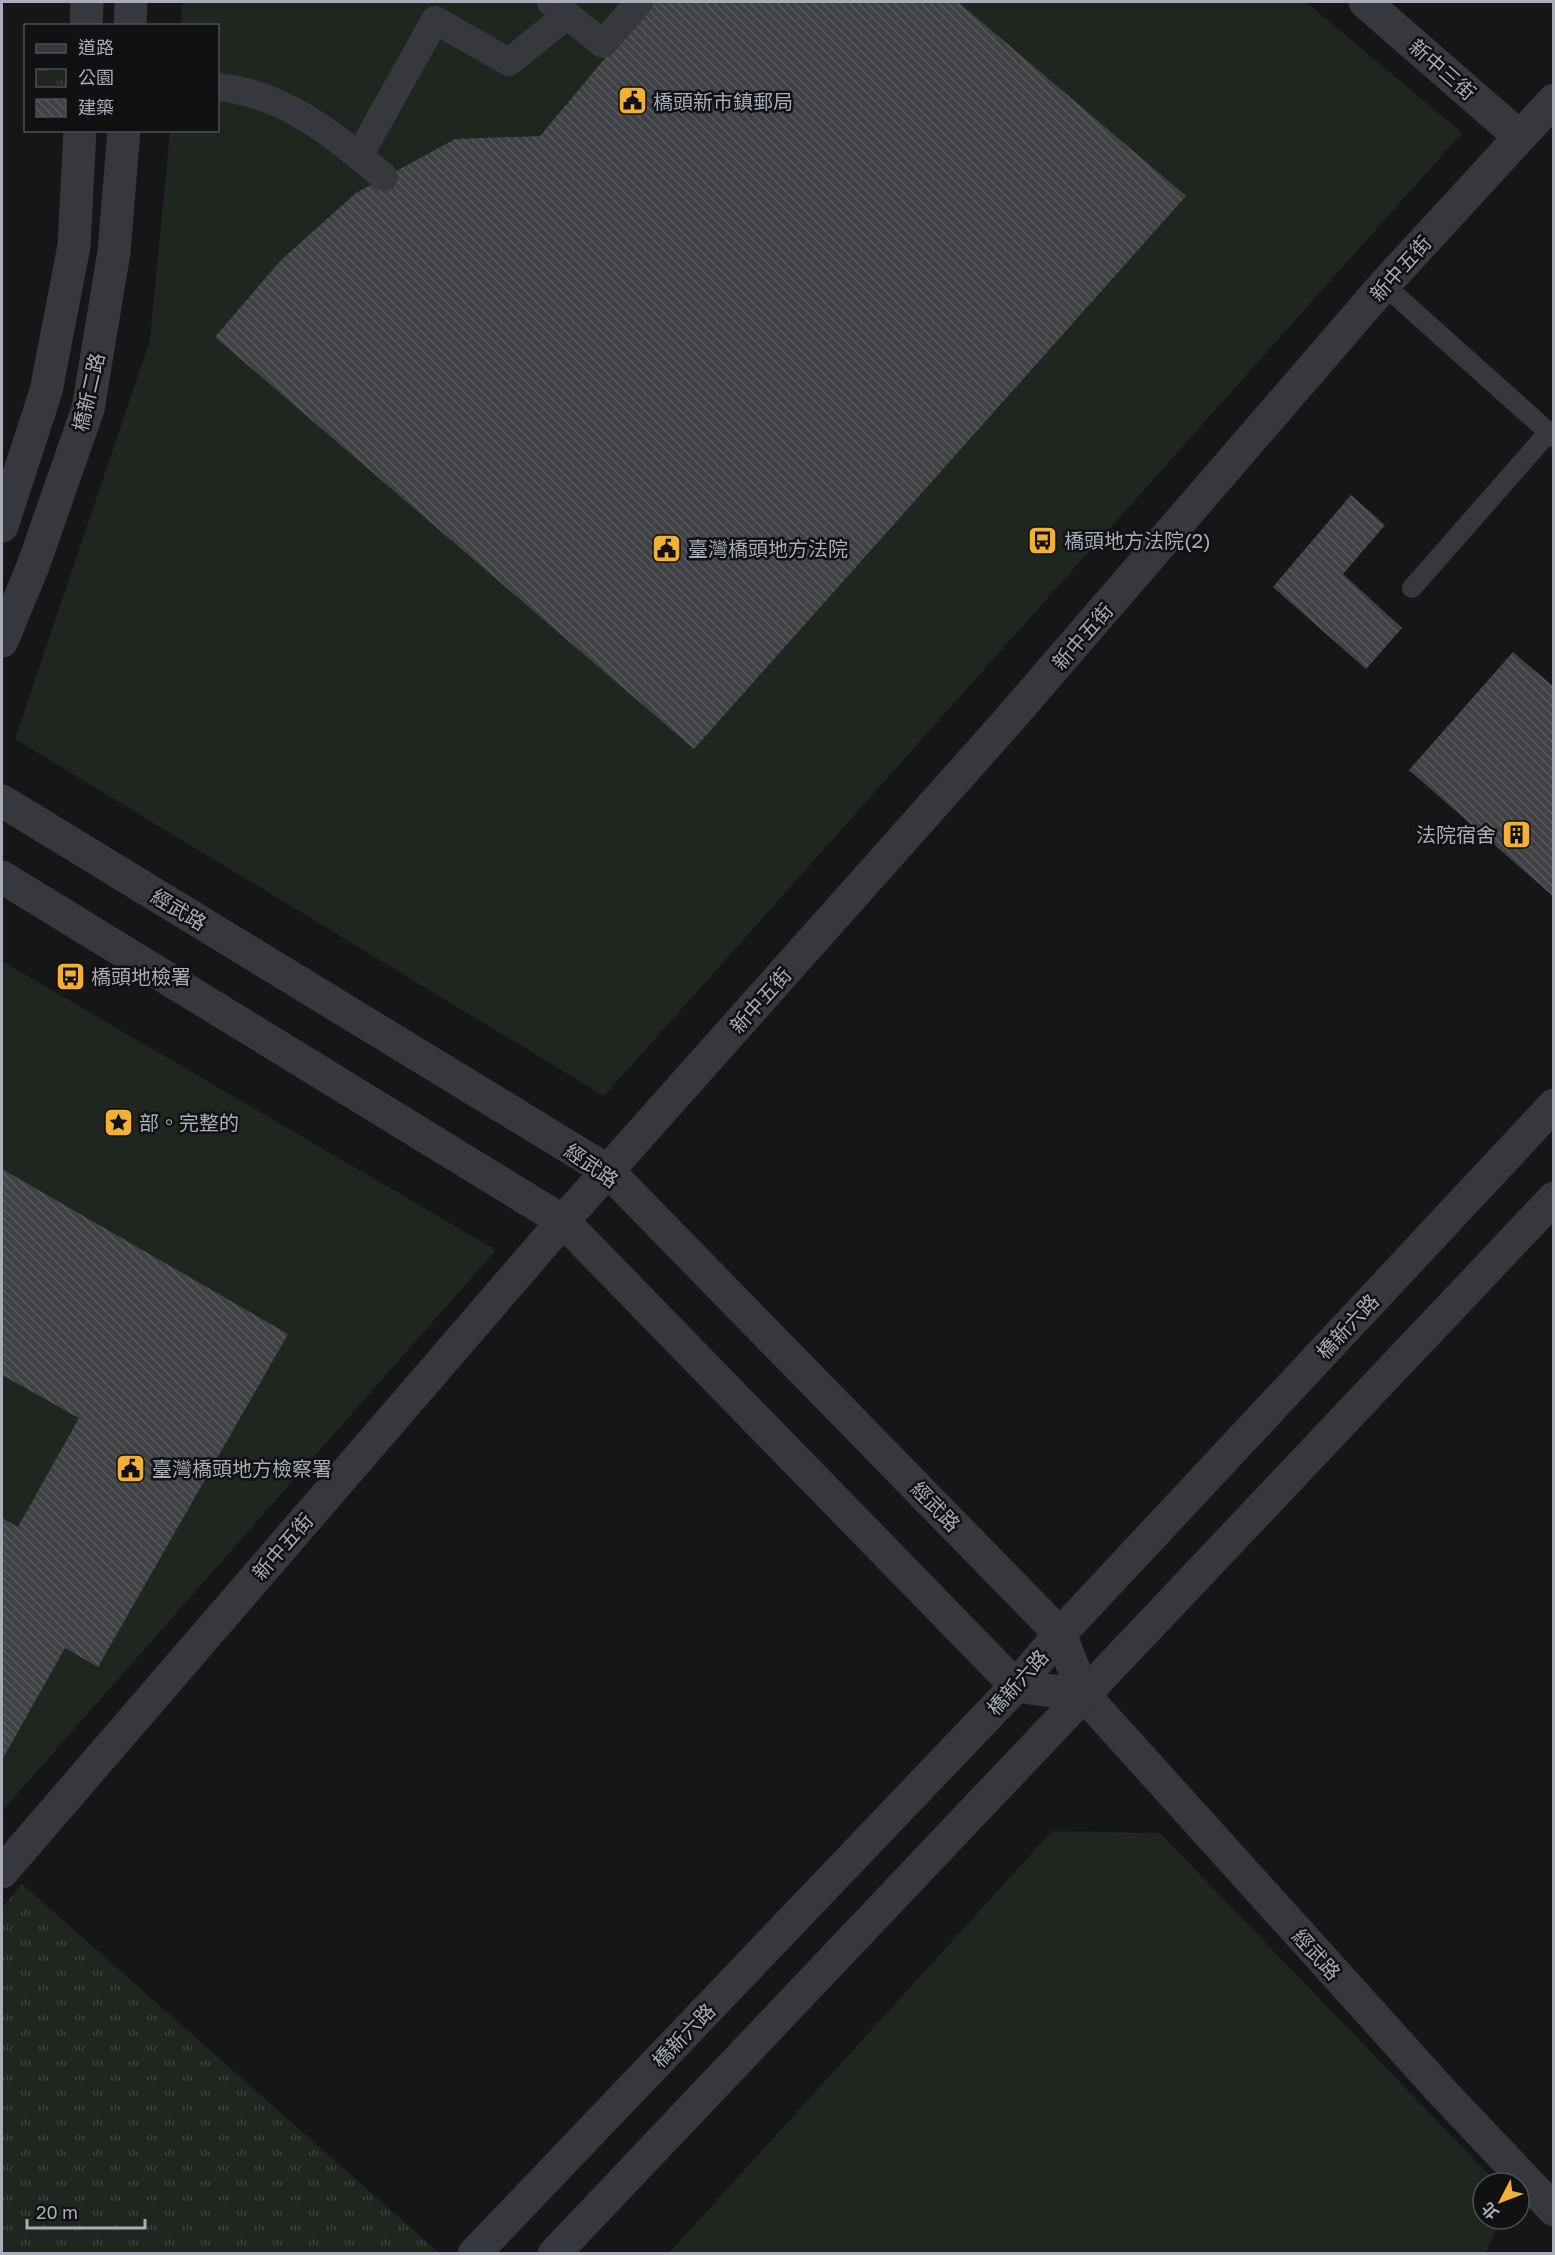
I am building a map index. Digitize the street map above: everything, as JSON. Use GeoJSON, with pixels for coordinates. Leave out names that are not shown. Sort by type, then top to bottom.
{"type":"FeatureCollection","features":[{"type":"Feature","properties":{"kind":"street"},"geometry":{"type":"LineString","coordinates":[[86,24],[87,2]]}},
{"type":"Feature","properties":{"kind":"street"},"geometry":{"type":"LineString","coordinates":[[130,24],[131,2]]}},
{"type":"Feature","properties":{"kind":"street"},"geometry":{"type":"LineString","coordinates":[[359,156],[435,20],[509,62],[559,8],[603,44],[639,2]]}},
{"type":"Feature","properties":{"kind":"street","name":"新中三街"},"geometry":{"type":"LineString","coordinates":[[1365,2],[1520,137]]}},
{"type":"Feature","properties":{"kind":"street"},"geometry":{"type":"LineString","coordinates":[[219,87],[242,90],[274,100],[306,117],[384,177]]}},
{"type":"Feature","properties":{"kind":"street","name":"新中五街"},"geometry":{"type":"LineString","coordinates":[[2,1872],[563,1221],[1015,714],[1384,285],[1554,100]]}},
{"type":"Feature","properties":{"kind":"street"},"geometry":{"type":"LineString","coordinates":[[2,526],[48,380],[74,246],[80,132]]}},
{"type":"Feature","properties":{"kind":"street","name":"橋新二路"},"geometry":{"type":"LineString","coordinates":[[2,641],[33,566],[88,409],[114,252],[124,132]]}},
{"type":"Feature","properties":{"kind":"street","name":"經武路"},"geometry":{"type":"LineString","coordinates":[[2,801],[608,1171],[1060,1634],[1084,1695],[1444,2094],[1554,2210]]}},
{"type":"Feature","properties":{"kind":"street"},"geometry":{"type":"LineString","coordinates":[[2,877],[563,1221],[1016,1686],[1084,1695]]}},
{"type":"Feature","properties":{"kind":"street","name":"橋新六路"},"geometry":{"type":"LineString","coordinates":[[474,2253],[1016,1686],[1060,1634],[1554,1105]]}},
{"type":"Feature","properties":{"kind":"street"},"geometry":{"type":"LineString","coordinates":[[554,2253],[1554,1198]]}},
{"type":"Feature","properties":{"kind":"lane"},"geometry":{"type":"LineString","coordinates":[[1384,285],[1551,434],[1412,588]]}},
{"type":"Feature","properties":{"kind":"green space"},"geometry":{"type":"Polygon","coordinates":[[[183,2],[1306,2],[1462,133],[604,1096],[15,739],[150,340],[170,132],[219,132],[219,24],[180,24],[183,2]]]}},
{"type":"Feature","properties":{"kind":"green space"},"geometry":{"type":"Polygon","coordinates":[[[2,961],[496,1250],[2,1811],[2,961]]]}},
{"type":"Feature","properties":{"kind":"green space"},"geometry":{"type":"Polygon","coordinates":[[[1052,1831],[1160,1833],[1485,2171],[1471,2171],[1471,2231],[1496,2231],[1486,2253],[669,2253],[1052,1831]]]}},
{"type":"Feature","properties":{"kind":"green space"},"geometry":{"type":"Polygon","coordinates":[[[22,1884],[438,2252],[436,2254],[2,2253],[2,1908],[22,1884]]]}},
{"type":"Feature","properties":{"kind":"building","name":"臺灣橋頭地方法院"},"geometry":{"type":"Polygon","coordinates":[[[652,2],[958,2],[1186,196],[694,749],[215,337],[281,260],[356,193],[455,139],[540,136],[652,2]]]}},
{"type":"Feature","properties":{"kind":"building"},"geometry":{"type":"Polygon","coordinates":[[[1351,495],[1385,525],[1343,574],[1402,628],[1366,669],[1273,587],[1351,495]]]}},
{"type":"Feature","properties":{"kind":"building","name":"法院宿舍"},"geometry":{"type":"Polygon","coordinates":[[[1513,652],[1554,687],[1554,897],[1409,770],[1513,652]]]}},
{"type":"Feature","properties":{"kind":"building","name":"臺灣橋頭地方檢察署"},"geometry":{"type":"Polygon","coordinates":[[[2,1169],[288,1334],[98,1667],[65,1648],[2,1760],[2,1518],[18,1527],[79,1418],[2,1375],[2,1169]]]}},
{"type":"Feature","properties":{"kind":"place","name":"橋頭新市鎮郵局"},"geometry":{"type":"Point","coordinates":[632,101]}},
{"type":"Feature","properties":{"kind":"place","name":"橋頭地方法院(2)"},"geometry":{"type":"Point","coordinates":[1043,540]}},
{"type":"Feature","properties":{"kind":"place","name":"臺灣橋頭地方法院"},"geometry":{"type":"Point","coordinates":[667,548]}},
{"type":"Feature","properties":{"kind":"place","name":"法院宿舍"},"geometry":{"type":"Point","coordinates":[1517,834]}},
{"type":"Feature","properties":{"kind":"place","name":"橋頭地檢署"},"geometry":{"type":"Point","coordinates":[70,976]}},
{"type":"Feature","properties":{"kind":"place","name":"部。完整的"},"geometry":{"type":"Point","coordinates":[118,1122]}},
{"type":"Feature","properties":{"kind":"place","name":"臺灣橋頭地方檢察署"},"geometry":{"type":"Point","coordinates":[131,1468]}}]}
